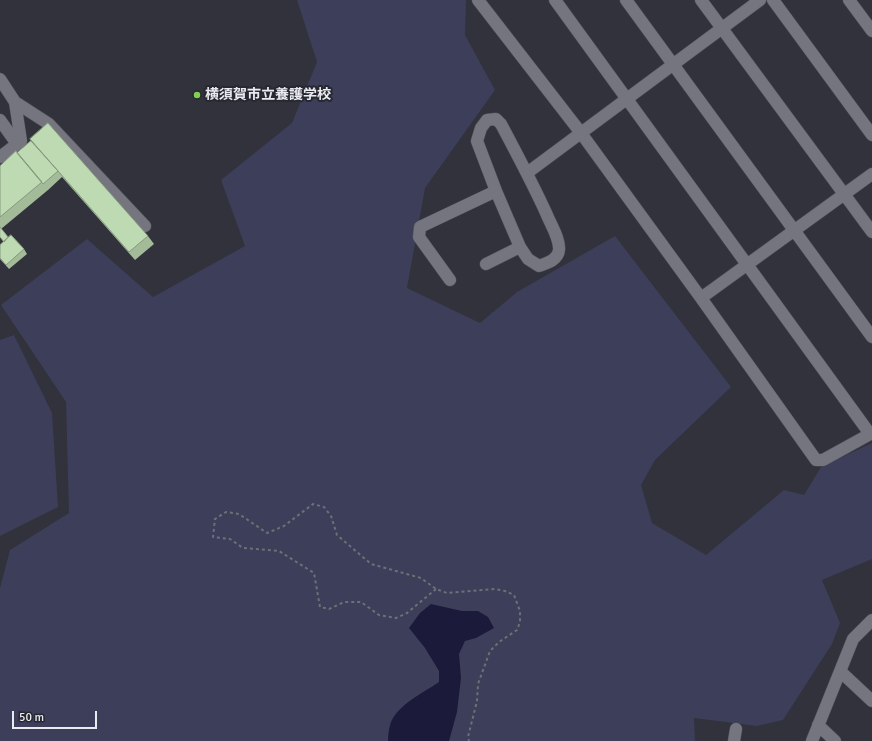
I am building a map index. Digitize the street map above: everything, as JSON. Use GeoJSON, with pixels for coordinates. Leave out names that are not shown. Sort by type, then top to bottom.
{"type":"FeatureCollection","features":[{"type":"Feature","properties":{"kind":"street"},"geometry":{"type":"LineString","coordinates":[[478,0],[580,133],[701,298],[816,460],[823,460],[871,434],[555,0]]}},
{"type":"Feature","properties":{"kind":"street"},"geometry":{"type":"LineString","coordinates":[[626,0],[872,338]]}},
{"type":"Feature","properties":{"kind":"street"},"geometry":{"type":"LineString","coordinates":[[702,0],[872,232]]}},
{"type":"Feature","properties":{"kind":"street"},"geometry":{"type":"LineString","coordinates":[[527,172],[760,0]]}},
{"type":"Feature","properties":{"kind":"street"},"geometry":{"type":"LineString","coordinates":[[773,0],[872,135]]}},
{"type":"Feature","properties":{"kind":"street"},"geometry":{"type":"LineString","coordinates":[[849,0],[872,31]]}},
{"type":"Feature","properties":{"kind":"street"},"geometry":{"type":"LineString","coordinates":[[0,79],[15,102],[49,124],[145,226]]}},
{"type":"Feature","properties":{"kind":"street"},"geometry":{"type":"LineString","coordinates":[[0,157],[21,141],[15,102]]}},
{"type":"Feature","properties":{"kind":"street"},"geometry":{"type":"LineString","coordinates":[[496,119],[501,124],[527,172],[555,234],[559,248],[558,255],[550,262],[539,266],[528,260],[520,248],[496,191],[477,140],[480,128],[487,120],[496,119]]}},
{"type":"Feature","properties":{"kind":"street"},"geometry":{"type":"LineString","coordinates":[[0,120],[17,144]]}},
{"type":"Feature","properties":{"kind":"street"},"geometry":{"type":"LineString","coordinates":[[701,298],[872,174]]}},
{"type":"Feature","properties":{"kind":"street"},"geometry":{"type":"LineString","coordinates":[[450,280],[418,237],[420,227],[496,191]]}},
{"type":"Feature","properties":{"kind":"street"},"geometry":{"type":"LineString","coordinates":[[486,264],[520,248]]}},
{"type":"Feature","properties":{"kind":"street"},"geometry":{"type":"LineString","coordinates":[[812,741],[853,639],[871,622]]}},
{"type":"Feature","properties":{"kind":"street"},"geometry":{"type":"LineString","coordinates":[[841,672],[872,701]]}},
{"type":"Feature","properties":{"kind":"street"},"geometry":{"type":"LineString","coordinates":[[818,725],[835,741]]}},
{"type":"Feature","properties":{"kind":"path"},"geometry":{"type":"LineString","coordinates":[[436,589],[407,613],[396,618],[379,615],[361,602],[344,602],[329,609],[320,607],[314,573],[279,551],[243,548],[230,539],[213,537],[215,519],[226,512],[239,514],[267,533],[284,526],[313,504],[324,507],[332,516],[338,535],[371,564],[421,578],[436,589],[447,593],[495,589],[514,595],[520,611],[520,622],[516,630],[499,642],[490,651],[478,684],[477,701],[468,737],[469,741]]}},
{"type":"Feature","properties":{"kind":"shaded area"},"geometry":{"type":"Polygon","coordinates":[[[297,0],[466,0],[465,35],[495,90],[425,188],[407,288],[480,323],[517,292],[615,236],[731,387],[655,460],[641,485],[652,523],[706,555],[784,490],[804,495],[821,467],[872,443],[872,559],[822,580],[840,623],[832,644],[783,720],[757,726],[694,718],[695,741],[0,741],[0,588],[10,550],[69,513],[66,402],[1,305],[87,239],[153,297],[245,246],[221,180],[292,123],[317,62],[297,0]]]}},
{"type":"Feature","properties":{"kind":"shaded area"},"geometry":{"type":"Polygon","coordinates":[[[14,335],[52,413],[58,507],[0,536],[0,340],[14,335]]]}},
{"type":"Feature","properties":{"kind":"shaded area"},"geometry":{"type":"Polygon","coordinates":[[[431,604],[462,611],[478,611],[488,617],[494,628],[476,638],[465,641],[459,654],[461,678],[457,712],[449,741],[388,741],[391,722],[405,704],[439,682],[439,671],[425,648],[409,628],[420,613],[431,604]]]}},
{"type":"Feature","properties":{"kind":"building"},"geometry":{"type":"Polygon","coordinates":[[[48,123],[148,236],[129,252],[30,139],[48,123]]]}},
{"type":"Feature","properties":{"kind":"building"},"geometry":{"type":"Polygon","coordinates":[[[31,141],[58,171],[43,184],[17,153],[31,141]]]}},
{"type":"Feature","properties":{"kind":"building"},"geometry":{"type":"Polygon","coordinates":[[[16,151],[42,182],[0,217],[0,166],[16,151]]]}},
{"type":"Feature","properties":{"kind":"building"},"geometry":{"type":"Polygon","coordinates":[[[0,227],[8,237],[4,242],[0,237],[0,227]]]}},
{"type":"Feature","properties":{"kind":"building"},"geometry":{"type":"Polygon","coordinates":[[[11,235],[24,249],[6,265],[0,258],[0,245],[11,235]]]}},
{"type":"Feature","properties":{"kind":"place","name":"横須賀市立養護学校"},"geometry":{"type":"Point","coordinates":[197,95]}}]}
